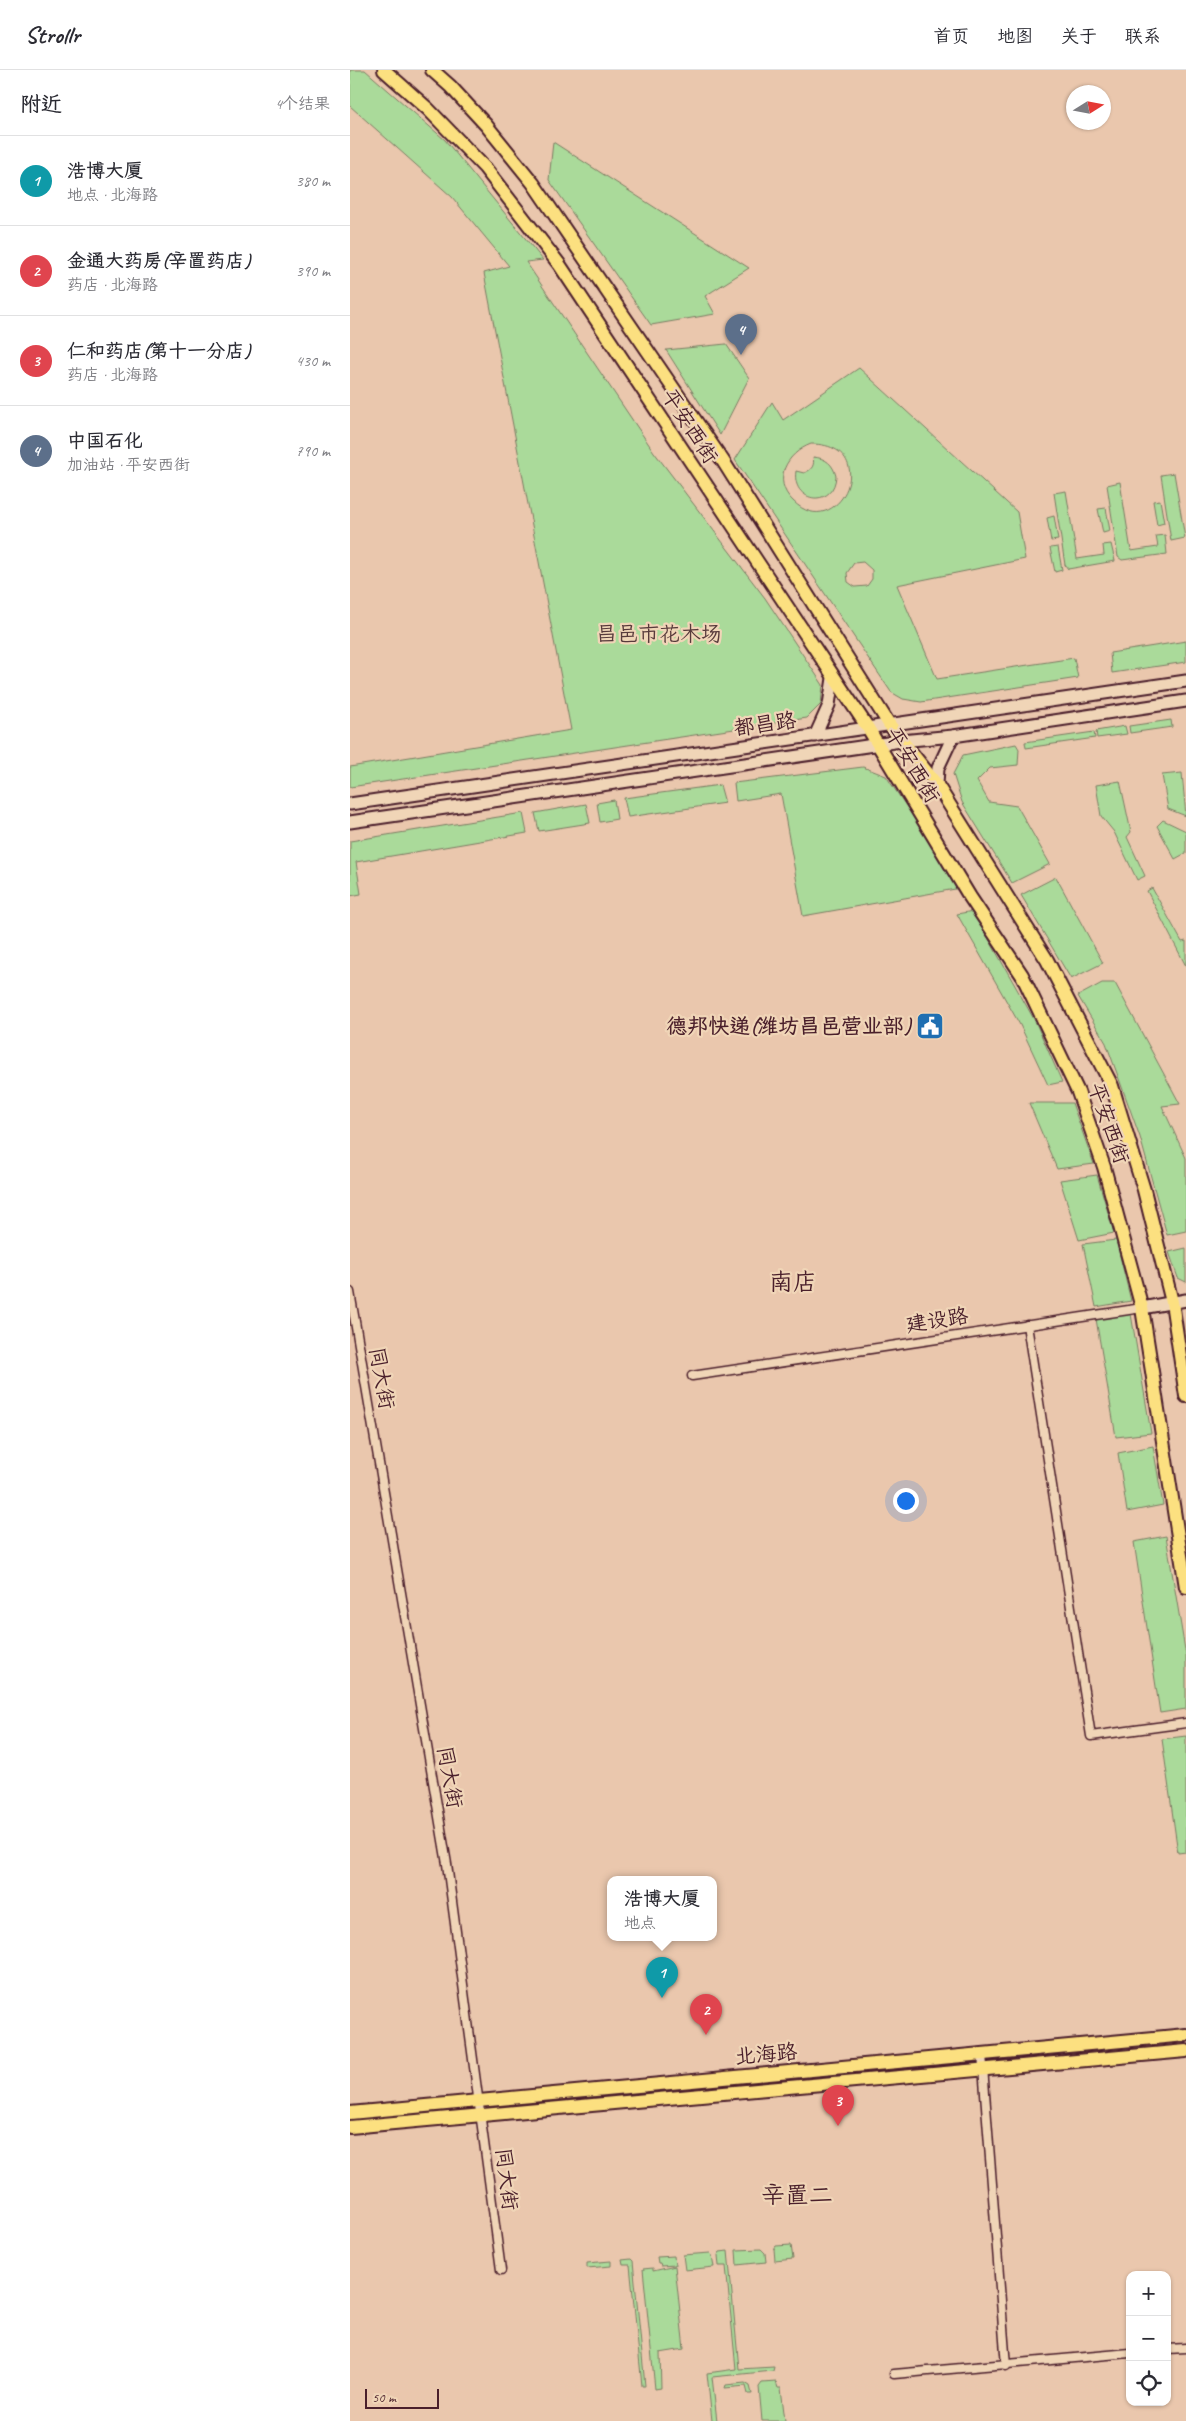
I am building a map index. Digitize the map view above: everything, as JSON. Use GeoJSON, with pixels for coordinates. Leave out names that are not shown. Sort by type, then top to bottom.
{"type":"FeatureCollection","features":[{"type":"Feature","properties":{"kind":"main road","name":"平安西街"},"geometry":{"type":"LineString","coordinates":[[384,70],[428,109],[486,168],[559,264],[868,728],[970,897],[1022,975],[1078,1092],[1104,1167],[1142,1308],[1186,1587]]}},
{"type":"Feature","properties":{"kind":"main road","name":"平安西街"},"geometry":{"type":"LineString","coordinates":[[432,70],[450,86],[486,125],[533,183],[723,461],[889,724],[937,784],[1047,960],[1112,1086],[1144,1190],[1172,1302],[1186,1396]]}},
{"type":"Feature","properties":{"kind":"main road","name":"北海路"},"geometry":{"type":"LineString","coordinates":[[350,2113],[1186,2035]]}},
{"type":"Feature","properties":{"kind":"main road","name":"北海路"},"geometry":{"type":"LineString","coordinates":[[350,2127],[1186,2051]]}},
{"type":"Feature","properties":{"kind":"street"},"geometry":{"type":"LineString","coordinates":[[815,736],[829,705],[833,678]]}},
{"type":"Feature","properties":{"kind":"street","name":"都昌路"},"geometry":{"type":"LineString","coordinates":[[350,804],[1186,681]]}},
{"type":"Feature","properties":{"kind":"street","name":"都昌路"},"geometry":{"type":"LineString","coordinates":[[350,822],[877,744],[954,736],[1186,701]]}},
{"type":"Feature","properties":{"kind":"street"},"geometry":{"type":"LineString","coordinates":[[937,784],[938,768],[954,736]]}},
{"type":"Feature","properties":{"kind":"street","name":"同大街"},"geometry":{"type":"LineString","coordinates":[[350,1292],[447,1864],[501,2270]]}},
{"type":"Feature","properties":{"kind":"street","name":"建设路"},"geometry":{"type":"LineString","coordinates":[[692,1376],[1186,1300]]}},
{"type":"Feature","properties":{"kind":"street"},"geometry":{"type":"LineString","coordinates":[[1027,1325],[1092,1736],[1186,1723]]}},
{"type":"Feature","properties":{"kind":"street"},"geometry":{"type":"LineString","coordinates":[[982,2054],[1006,2366]]}},
{"type":"Feature","properties":{"kind":"street"},"geometry":{"type":"LineString","coordinates":[[1171,2350],[1186,2348]]}},
{"type":"Feature","properties":{"kind":"street"},"geometry":{"type":"LineString","coordinates":[[894,2374],[1006,2366],[1126,2353]]}},
{"type":"Feature","properties":{"kind":"green space","name":"昌邑市花木场"},"geometry":{"type":"Polygon","coordinates":[[[350,70],[365,70],[445,140],[543,260],[526,262],[654,452],[765,598],[823,685],[821,704],[807,718],[350,787],[350,767],[571,730],[484,273],[509,266],[452,197],[350,106],[350,70]]]}},
{"type":"Feature","properties":{"kind":"green space"},"geometry":{"type":"Polygon","coordinates":[[[553,142],[749,268],[705,296],[715,314],[651,325],[549,180],[553,142]]]}},
{"type":"Feature","properties":{"kind":"green space"},"geometry":{"type":"Polygon","coordinates":[[[726,344],[749,378],[720,435],[666,350],[726,344]]]}},
{"type":"Feature","properties":{"kind":"green space"},"geometry":{"type":"Polygon","coordinates":[[[859,368],[1017,512],[1025,559],[897,585],[937,679],[1074,658],[1078,678],[921,702],[903,699],[891,692],[735,460],[772,402],[783,420],[859,368]],[[811,444],[802,448],[789,460],[783,476],[783,484],[786,493],[793,501],[810,511],[825,511],[838,503],[847,489],[850,474],[846,459],[833,448],[811,444]],[[863,562],[854,563],[847,573],[848,582],[855,587],[867,586],[872,579],[872,570],[863,562]]]}},
{"type":"Feature","properties":{"kind":"green space"},"geometry":{"type":"Polygon","coordinates":[[[813,457],[828,462],[836,476],[834,487],[828,494],[813,498],[800,490],[796,482],[796,471],[804,473],[809,470],[814,462],[813,457]]]}},
{"type":"Feature","properties":{"kind":"green space"},"geometry":{"type":"Polygon","coordinates":[[[1174,473],[1185,538],[1171,541],[1161,475],[1174,473]]]}},
{"type":"Feature","properties":{"kind":"green space"},"geometry":{"type":"Polygon","coordinates":[[[1120,482],[1131,551],[1158,547],[1156,536],[1165,535],[1167,554],[1122,560],[1118,557],[1107,485],[1120,482]]]}},
{"type":"Feature","properties":{"kind":"green space"},"geometry":{"type":"Polygon","coordinates":[[[1066,491],[1077,559],[1104,555],[1103,545],[1111,544],[1115,561],[1068,569],[1065,565],[1054,493],[1066,491]]]}},
{"type":"Feature","properties":{"kind":"green space"},"geometry":{"type":"Polygon","coordinates":[[[1160,500],[1164,523],[1157,525],[1153,501],[1160,500]]]}},
{"type":"Feature","properties":{"kind":"green space"},"geometry":{"type":"Polygon","coordinates":[[[1106,508],[1110,531],[1103,533],[1098,509],[1106,508]]]}},
{"type":"Feature","properties":{"kind":"green space"},"geometry":{"type":"Polygon","coordinates":[[[1054,516],[1058,540],[1051,541],[1047,518],[1054,516]]]}},
{"type":"Feature","properties":{"kind":"green space"},"geometry":{"type":"Polygon","coordinates":[[[1058,547],[1062,570],[1055,572],[1050,548],[1058,547]]]}},
{"type":"Feature","properties":{"kind":"green space"},"geometry":{"type":"Polygon","coordinates":[[[1186,641],[1186,662],[1112,673],[1110,653],[1186,641]]]}},
{"type":"Feature","properties":{"kind":"green space"},"geometry":{"type":"Polygon","coordinates":[[[1171,720],[1172,727],[1130,733],[1129,726],[1171,720]]]}},
{"type":"Feature","properties":{"kind":"green space"},"geometry":{"type":"Polygon","coordinates":[[[1125,726],[1127,734],[1097,738],[1096,731],[1125,726]]]}},
{"type":"Feature","properties":{"kind":"green space"},"geometry":{"type":"Polygon","coordinates":[[[1094,732],[1095,738],[1026,748],[1025,742],[1094,732]]]}},
{"type":"Feature","properties":{"kind":"green space"},"geometry":{"type":"Polygon","coordinates":[[[1016,744],[1019,749],[1018,765],[990,768],[977,781],[989,802],[1017,806],[1050,864],[1012,883],[962,802],[953,774],[963,755],[1016,744]]]}},
{"type":"Feature","properties":{"kind":"green space"},"geometry":{"type":"Polygon","coordinates":[[[863,767],[886,776],[961,888],[803,916],[781,794],[736,801],[734,783],[863,767]]]}},
{"type":"Feature","properties":{"kind":"green space"},"geometry":{"type":"Polygon","coordinates":[[[1182,773],[1186,816],[1168,809],[1162,775],[1182,773]]]}},
{"type":"Feature","properties":{"kind":"green space"},"geometry":{"type":"Polygon","coordinates":[[[1120,781],[1131,832],[1127,837],[1145,876],[1137,880],[1114,832],[1101,816],[1096,785],[1120,781]]]}},
{"type":"Feature","properties":{"kind":"green space"},"geometry":{"type":"Polygon","coordinates":[[[720,785],[725,803],[628,817],[624,798],[720,785]]]}},
{"type":"Feature","properties":{"kind":"green space"},"geometry":{"type":"Polygon","coordinates":[[[614,800],[617,819],[600,822],[597,803],[614,800]]]}},
{"type":"Feature","properties":{"kind":"green space"},"geometry":{"type":"Polygon","coordinates":[[[586,804],[590,823],[539,831],[535,813],[586,804]]]}},
{"type":"Feature","properties":{"kind":"green space"},"geometry":{"type":"Polygon","coordinates":[[[523,813],[527,833],[356,862],[361,894],[350,896],[350,841],[523,813]]]}},
{"type":"Feature","properties":{"kind":"green space"},"geometry":{"type":"Polygon","coordinates":[[[1163,820],[1186,831],[1186,853],[1175,859],[1157,826],[1163,820]]]}},
{"type":"Feature","properties":{"kind":"green space"},"geometry":{"type":"Polygon","coordinates":[[[1056,877],[1103,963],[1071,979],[1021,895],[1056,877]]]}},
{"type":"Feature","properties":{"kind":"green space"},"geometry":{"type":"Polygon","coordinates":[[[1152,888],[1182,942],[1186,941],[1186,966],[1147,891],[1152,888]]]}},
{"type":"Feature","properties":{"kind":"green space"},"geometry":{"type":"Polygon","coordinates":[[[973,911],[1035,1021],[1062,1082],[1048,1085],[1020,1025],[957,914],[973,911]]]}},
{"type":"Feature","properties":{"kind":"green space"},"geometry":{"type":"Polygon","coordinates":[[[1102,983],[1115,983],[1180,1104],[1162,1106],[1186,1158],[1186,1231],[1167,1235],[1140,1137],[1106,1043],[1078,996],[1102,983]]]}},
{"type":"Feature","properties":{"kind":"green space"},"geometry":{"type":"Polygon","coordinates":[[[1029,1103],[1072,1103],[1094,1164],[1057,1169],[1029,1103]]]}},
{"type":"Feature","properties":{"kind":"green space"},"geometry":{"type":"Polygon","coordinates":[[[1097,1175],[1114,1233],[1079,1240],[1060,1180],[1097,1175]]]}},
{"type":"Feature","properties":{"kind":"green space"},"geometry":{"type":"Polygon","coordinates":[[[1116,1240],[1131,1301],[1096,1307],[1083,1244],[1116,1240]]]}},
{"type":"Feature","properties":{"kind":"green space"},"geometry":{"type":"Polygon","coordinates":[[[1186,1248],[1186,1282],[1178,1278],[1169,1252],[1186,1248]]]}},
{"type":"Feature","properties":{"kind":"green space"},"geometry":{"type":"Polygon","coordinates":[[[1131,1314],[1151,1433],[1116,1437],[1096,1319],[1131,1314]]]}},
{"type":"Feature","properties":{"kind":"green space"},"geometry":{"type":"Polygon","coordinates":[[[1153,1446],[1163,1505],[1127,1512],[1118,1453],[1153,1446]]]}},
{"type":"Feature","properties":{"kind":"green space"},"geometry":{"type":"Polygon","coordinates":[[[1166,1536],[1186,1656],[1186,1709],[1160,1713],[1134,1542],[1166,1536]]]}},
{"type":"Feature","properties":{"kind":"green space"},"geometry":{"type":"Polygon","coordinates":[[[1186,1736],[1186,1852],[1178,1853],[1162,1739],[1186,1736]]]}},
{"type":"Feature","properties":{"kind":"green space"},"geometry":{"type":"Polygon","coordinates":[[[791,2245],[793,2259],[775,2261],[774,2249],[776,2246],[791,2245]]]}},
{"type":"Feature","properties":{"kind":"green space"},"geometry":{"type":"Polygon","coordinates":[[[761,2249],[765,2253],[766,2262],[737,2265],[736,2250],[761,2249]]]}},
{"type":"Feature","properties":{"kind":"green space"},"geometry":{"type":"Polygon","coordinates":[[[728,2251],[739,2369],[774,2367],[773,2371],[712,2377],[717,2421],[712,2421],[707,2373],[736,2369],[726,2266],[719,2266],[718,2255],[720,2252],[728,2251]]]}},
{"type":"Feature","properties":{"kind":"green space"},"geometry":{"type":"Polygon","coordinates":[[[710,2253],[714,2267],[685,2270],[683,2255],[710,2253]]]}},
{"type":"Feature","properties":{"kind":"green space"},"geometry":{"type":"Polygon","coordinates":[[[674,2256],[675,2265],[661,2266],[658,2263],[657,2257],[674,2256]]]}},
{"type":"Feature","properties":{"kind":"green space"},"geometry":{"type":"Polygon","coordinates":[[[631,2259],[633,2261],[645,2386],[642,2386],[630,2265],[623,2265],[622,2260],[631,2259]]]}},
{"type":"Feature","properties":{"kind":"green space"},"geometry":{"type":"Polygon","coordinates":[[[611,2261],[611,2266],[587,2268],[587,2263],[611,2261]]]}},
{"type":"Feature","properties":{"kind":"green space"},"geometry":{"type":"Polygon","coordinates":[[[675,2266],[684,2349],[660,2353],[661,2388],[655,2389],[643,2269],[653,2268],[653,2271],[675,2266]]]}},
{"type":"Feature","properties":{"kind":"green space"},"geometry":{"type":"Polygon","coordinates":[[[776,2382],[778,2388],[781,2388],[785,2421],[762,2421],[759,2387],[762,2383],[776,2382]]]}},
{"type":"Feature","properties":{"kind":"green space"},"geometry":{"type":"Polygon","coordinates":[[[745,2383],[750,2386],[752,2394],[748,2394],[746,2386],[725,2388],[726,2385],[745,2383]]]}},
{"type":"Feature","properties":{"kind":"place","name":"中国石化"},"geometry":{"type":"Point","coordinates":[741,355]}},
{"type":"Feature","properties":{"kind":"place","name":"德邦快递(潍坊昌邑营业部)"},"geometry":{"type":"Point","coordinates":[930,1026]}},
{"type":"Feature","properties":{"kind":"place","name":"浩博大厦"},"geometry":{"type":"Point","coordinates":[662,1998]}},
{"type":"Feature","properties":{"kind":"place","name":"金通大药房(辛置药店)"},"geometry":{"type":"Point","coordinates":[706,2035]}},
{"type":"Feature","properties":{"kind":"place","name":"仁和药店(第十一分店)"},"geometry":{"type":"Point","coordinates":[838,2126]}},
{"type":"Feature","properties":{"kind":"district","name":"南店"},"geometry":{"type":"Point","coordinates":[793,1282]}},
{"type":"Feature","properties":{"kind":"district","name":"辛置二"},"geometry":{"type":"Point","coordinates":[797,2195]}}]}
